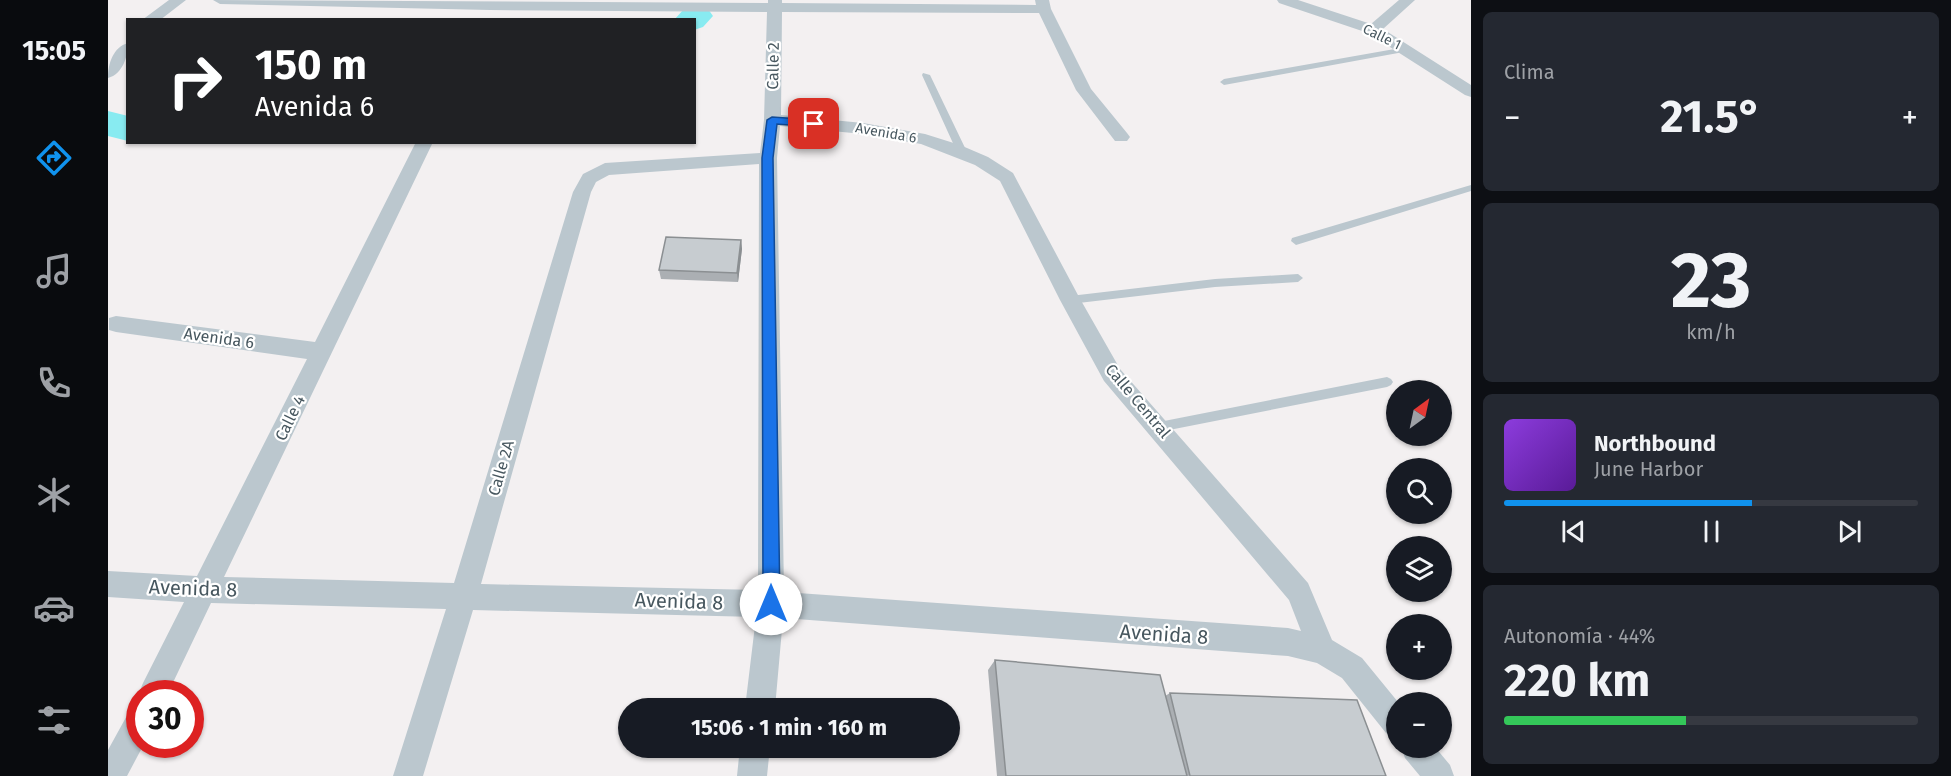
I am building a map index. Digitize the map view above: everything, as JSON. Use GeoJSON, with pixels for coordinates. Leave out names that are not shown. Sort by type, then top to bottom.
{"type":"FeatureCollection","features":[{"type":"Feature","properties":{"kind":"street"},"geometry":{"type":"LineString","coordinates":[[152,18],[179,0]]}},
{"type":"Feature","properties":{"kind":"street"},"geometry":{"type":"LineString","coordinates":[[220,0],[489,8],[775,4],[1043,5],[1084,90],[1121,137]]}},
{"type":"Feature","properties":{"kind":"street","name":"Calle 1"},"geometry":{"type":"LineString","coordinates":[[1284,0],[1373,30],[1471,92]]}},
{"type":"Feature","properties":{"kind":"street"},"geometry":{"type":"LineString","coordinates":[[1373,30],[1408,0]]}},
{"type":"Feature","properties":{"kind":"street","name":"Calle 2"},"geometry":{"type":"LineString","coordinates":[[761,698],[771,604],[768,158],[772,120],[775,4]]}},
{"type":"Feature","properties":{"kind":"street"},"geometry":{"type":"LineString","coordinates":[[108,73],[126,50]]}},
{"type":"Feature","properties":{"kind":"street","name":"Avenida 6"},"geometry":{"type":"LineString","coordinates":[[772,120],[856,127],[919,139],[962,152]]}},
{"type":"Feature","properties":{"kind":"street","name":"Calle 4"},"geometry":{"type":"LineString","coordinates":[[160,680],[424,144]]}},
{"type":"Feature","properties":{"kind":"street","name":"Calle Central"},"geometry":{"type":"LineString","coordinates":[[962,152],[991,164],[1007,177],[1070,300],[1112,375],[1299,592],[1322,650]]}},
{"type":"Feature","properties":{"kind":"street","name":"Calle 2A"},"geometry":{"type":"LineString","coordinates":[[408,776],[464,595],[582,192],[589,178],[605,169],[768,158]]}},
{"type":"Feature","properties":{"kind":"street","name":"Avenida 6"},"geometry":{"type":"LineString","coordinates":[[116,324],[322,352]]}},
{"type":"Feature","properties":{"kind":"street","name":"Avenida 8"},"geometry":{"type":"LineString","coordinates":[[108,584],[206,590],[771,604],[1288,642],[1322,650],[1352,668],[1386,710]]}},
{"type":"Feature","properties":{"kind":"street"},"geometry":{"type":"LineString","coordinates":[[111,776],[126,747]]}},
{"type":"Feature","properties":{"kind":"street"},"geometry":{"type":"LineString","coordinates":[[752,776],[754,758]]}},
{"type":"Feature","properties":{"kind":"street"},"geometry":{"type":"LineString","coordinates":[[1425,758],[1439,776]]}},
{"type":"Feature","properties":{"kind":"lane"},"geometry":{"type":"LineString","coordinates":[[1224,82],[1407,50]]}},
{"type":"Feature","properties":{"kind":"lane"},"geometry":{"type":"LineString","coordinates":[[926,75],[962,152]]}},
{"type":"Feature","properties":{"kind":"lane"},"geometry":{"type":"LineString","coordinates":[[1296,241],[1471,188]]}},
{"type":"Feature","properties":{"kind":"lane"},"geometry":{"type":"LineString","coordinates":[[1070,300],[1215,284],[1299,278]]}},
{"type":"Feature","properties":{"kind":"lane"},"geometry":{"type":"LineString","coordinates":[[1159,427],[1386,382]]}},
{"type":"Feature","properties":{"kind":"building"},"geometry":{"type":"Polygon","coordinates":[[[666,237],[741,240],[737,273],[659,270],[666,237]]]}},
{"type":"Feature","properties":{"kind":"building"},"geometry":{"type":"Polygon","coordinates":[[[995,660],[1160,675],[1187,776],[1006,776],[995,660]]]}},
{"type":"Feature","properties":{"kind":"building"},"geometry":{"type":"Polygon","coordinates":[[[1170,693],[1357,700],[1386,776],[1190,776],[1170,693]]]}},
{"type":"Feature","properties":{"kind":"waterway"},"geometry":{"type":"LineString","coordinates":[[108,123],[126,128]]}},
{"type":"Feature","properties":{"kind":"route"},"geometry":{"type":"LineString","coordinates":[[771,604],[768,158],[772,120],[814,124]]}}]}
